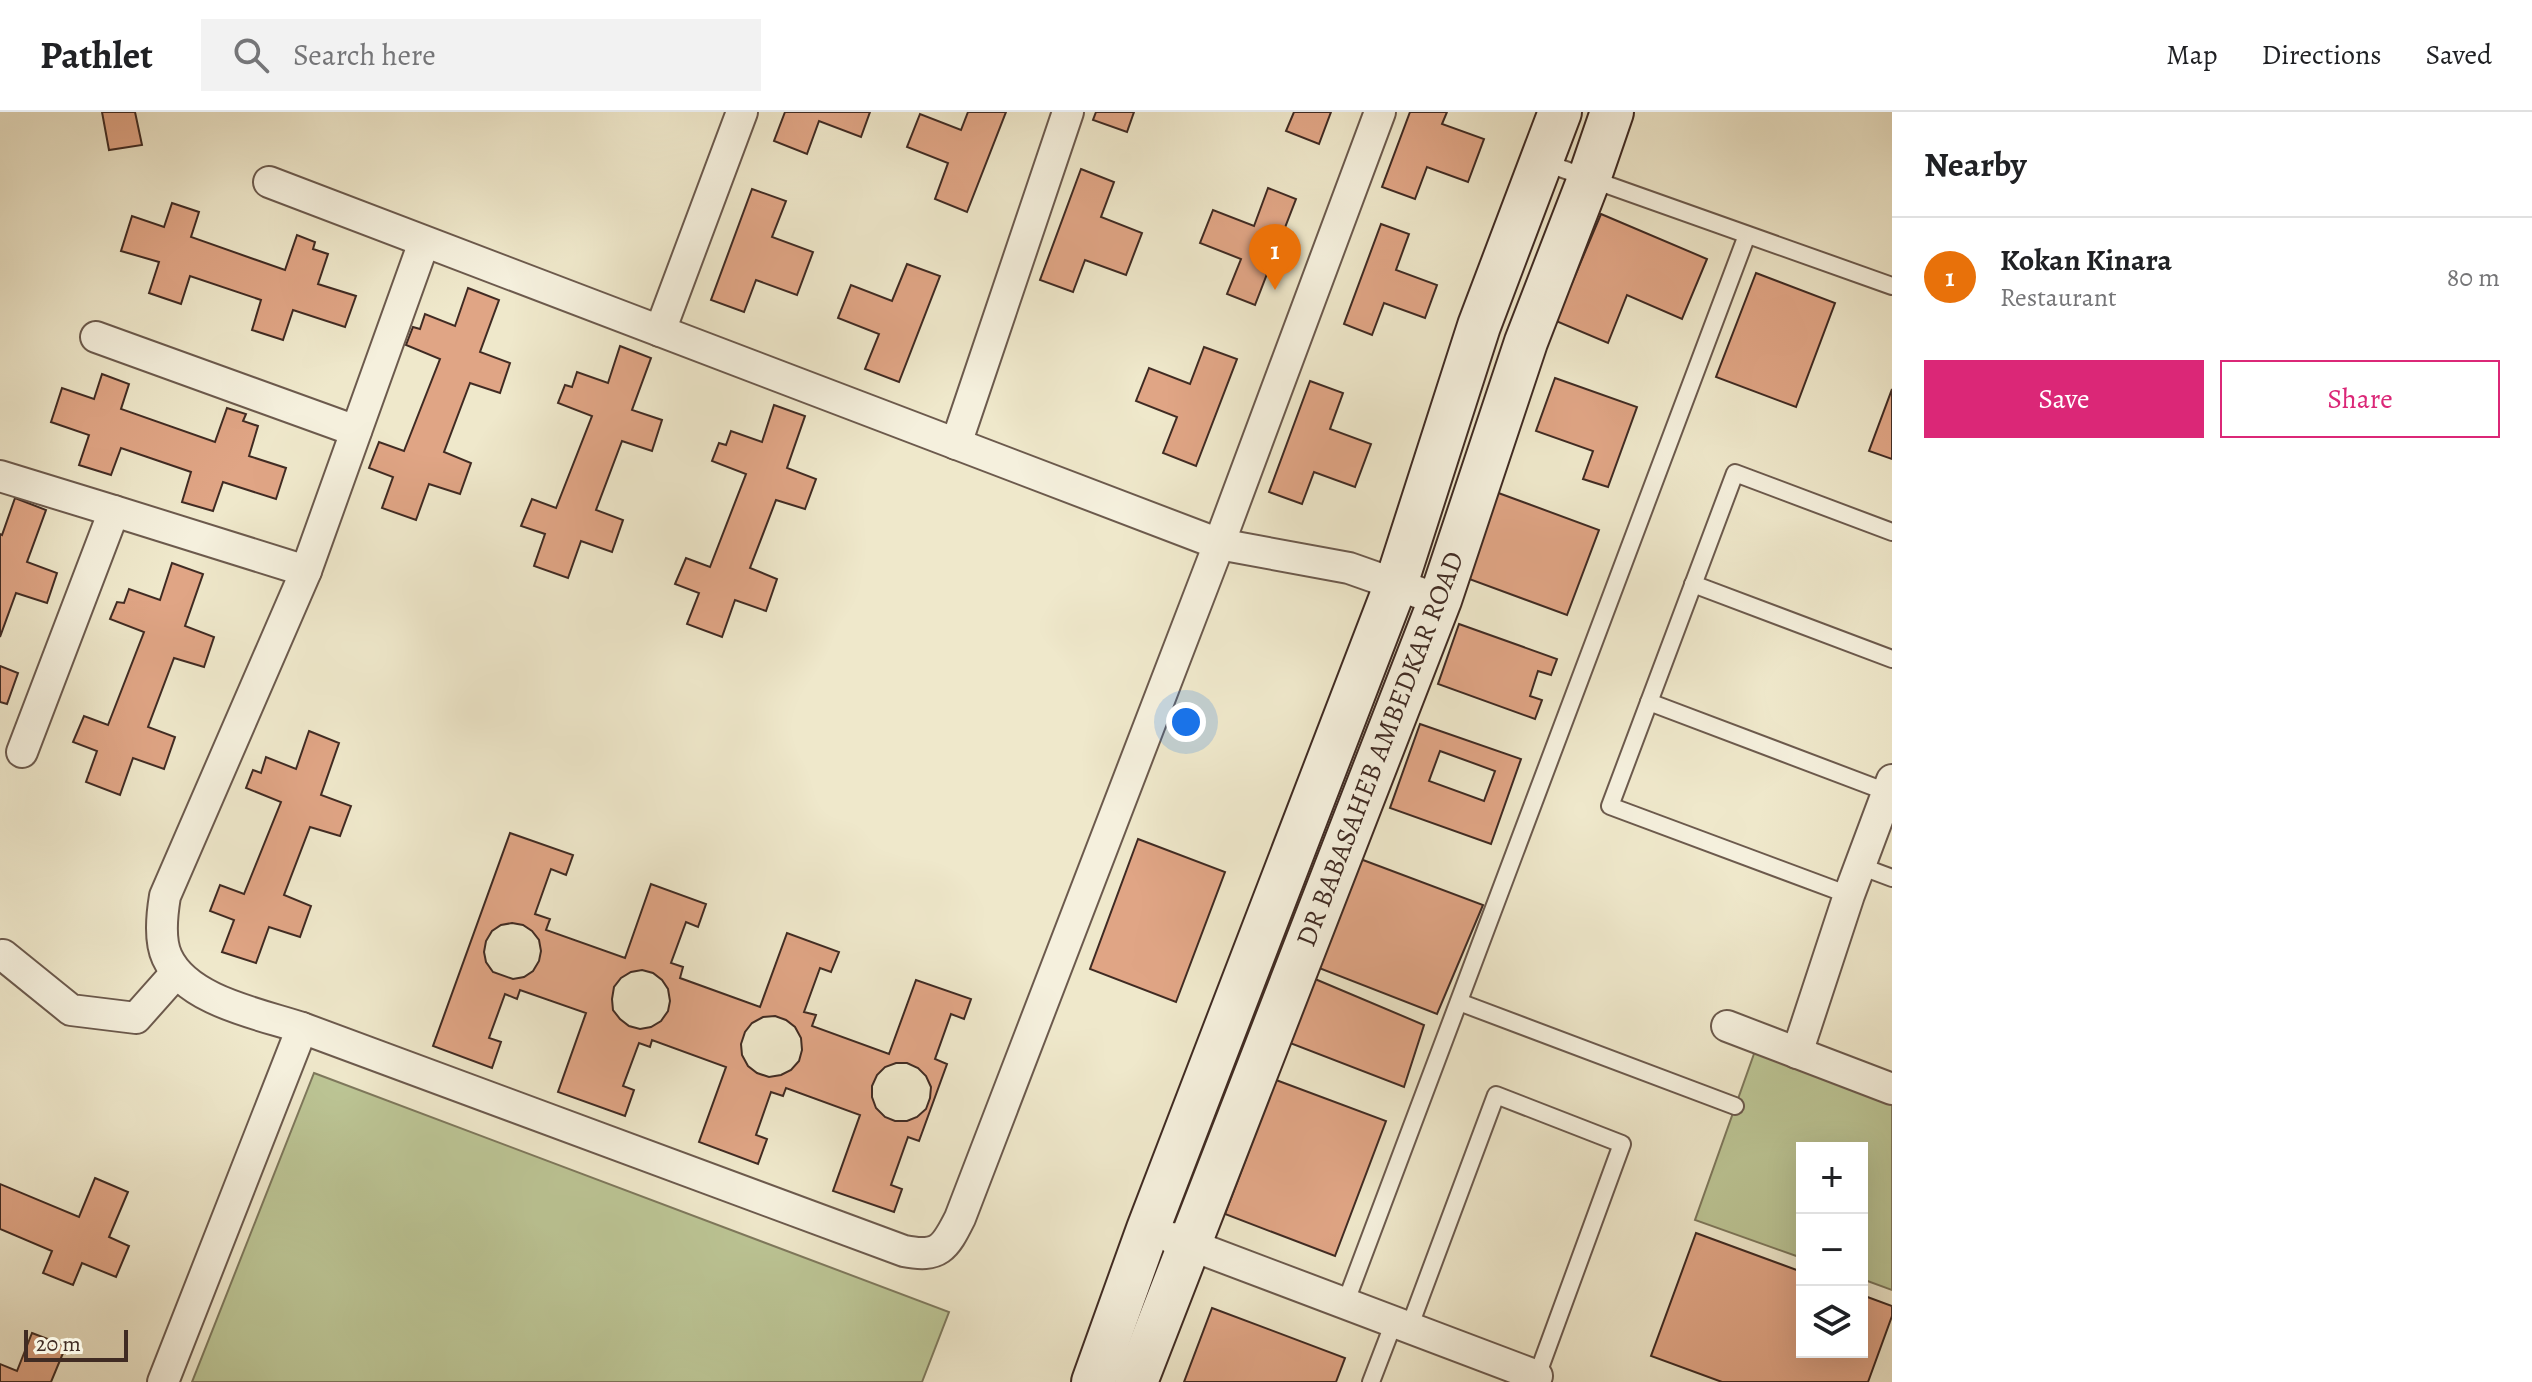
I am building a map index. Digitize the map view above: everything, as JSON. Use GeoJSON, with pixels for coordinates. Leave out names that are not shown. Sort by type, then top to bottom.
{"type":"FeatureCollection","features":[{"type":"Feature","properties":{"kind":"main road","name":"DR BABASAHEB AMBEDKAR ROAD"},"geometry":{"type":"LineString","coordinates":[[1093,1382],[1148,1229],[1396,584],[1479,326],[1560,112]]}},
{"type":"Feature","properties":{"kind":"main road","name":"DR BABASAHEB AMBEDKAR ROAD"},"geometry":{"type":"LineString","coordinates":[[1136,1382],[1440,600],[1526,342],[1612,112]]}},
{"type":"Feature","properties":{"kind":"main road"},"geometry":{"type":"LineString","coordinates":[[1479,326],[1526,342]]}},
{"type":"Feature","properties":{"kind":"street"},"geometry":{"type":"LineString","coordinates":[[660,331],[742,112]]}},
{"type":"Feature","properties":{"kind":"street"},"geometry":{"type":"LineString","coordinates":[[956,444],[1068,112]]}},
{"type":"Feature","properties":{"kind":"street"},"geometry":{"type":"LineString","coordinates":[[424,242],[306,571],[165,896],[162,917],[165,954],[176,973],[199,991],[227,1004],[302,1028],[904,1251],[919,1254],[936,1252],[947,1243],[960,1218],[1219,544],[1380,112]]}},
{"type":"Feature","properties":{"kind":"street"},"geometry":{"type":"LineString","coordinates":[[269,182],[1219,544],[1349,568],[1440,600]]}},
{"type":"Feature","properties":{"kind":"street"},"geometry":{"type":"LineString","coordinates":[[96,337],[356,431]]}},
{"type":"Feature","properties":{"kind":"street"},"geometry":{"type":"LineString","coordinates":[[0,476],[306,571]]}},
{"type":"Feature","properties":{"kind":"street"},"geometry":{"type":"LineString","coordinates":[[22,752],[114,511]]}},
{"type":"Feature","properties":{"kind":"street"},"geometry":{"type":"LineString","coordinates":[[1797,1053],[1849,895],[1890,786]]}},
{"type":"Feature","properties":{"kind":"street"},"geometry":{"type":"LineString","coordinates":[[3,955],[71,1010],[136,1018],[176,973]]}},
{"type":"Feature","properties":{"kind":"street"},"geometry":{"type":"LineString","coordinates":[[1727,1026],[1892,1089]]}},
{"type":"Feature","properties":{"kind":"street"},"geometry":{"type":"LineString","coordinates":[[163,1382],[302,1028]]}},
{"type":"Feature","properties":{"kind":"street"},"geometry":{"type":"LineString","coordinates":[[1148,1229],[1537,1376]]}},
{"type":"Feature","properties":{"kind":"lane"},"geometry":{"type":"LineString","coordinates":[[1542,162],[1892,286]]}},
{"type":"Feature","properties":{"kind":"lane"},"geometry":{"type":"LineString","coordinates":[[1345,1304],[1747,235]]}},
{"type":"Feature","properties":{"kind":"lane"},"geometry":{"type":"LineString","coordinates":[[1849,895],[1610,806],[1735,473],[1892,532]]}},
{"type":"Feature","properties":{"kind":"lane"},"geometry":{"type":"LineString","coordinates":[[1693,584],[1892,659]]}},
{"type":"Feature","properties":{"kind":"lane"},"geometry":{"type":"LineString","coordinates":[[1649,702],[1890,786]]}},
{"type":"Feature","properties":{"kind":"lane"},"geometry":{"type":"LineString","coordinates":[[1860,866],[1892,878]]}},
{"type":"Feature","properties":{"kind":"lane"},"geometry":{"type":"LineString","coordinates":[[1459,1002],[1735,1106]]}},
{"type":"Feature","properties":{"kind":"lane"},"geometry":{"type":"LineString","coordinates":[[1371,1382],[1402,1325],[1496,1095],[1622,1144],[1537,1376]]}},
{"type":"Feature","properties":{"kind":"green space"},"geometry":{"type":"Polygon","coordinates":[[[1755,1051],[1892,1100],[1892,1290],[1868,1281],[1868,1142],[1796,1142],[1796,1256],[1695,1220],[1755,1051]]]}},
{"type":"Feature","properties":{"kind":"green space"},"geometry":{"type":"Polygon","coordinates":[[[314,1073],[949,1312],[922,1382],[192,1382],[314,1073]]]}},
{"type":"Feature","properties":{"kind":"building"},"geometry":{"type":"Polygon","coordinates":[[[102,112],[135,112],[142,145],[109,150],[102,112]]]}},
{"type":"Feature","properties":{"kind":"building"},"geometry":{"type":"Polygon","coordinates":[[[785,112],[870,112],[861,137],[819,121],[807,154],[774,141],[785,112]]]}},
{"type":"Feature","properties":{"kind":"building"},"geometry":{"type":"Polygon","coordinates":[[[968,112],[1006,112],[967,212],[935,199],[948,163],[907,147],[920,114],[961,130],[968,112]]]}},
{"type":"Feature","properties":{"kind":"building"},"geometry":{"type":"Polygon","coordinates":[[[1096,112],[1134,112],[1127,132],[1093,120],[1096,112]]]}},
{"type":"Feature","properties":{"kind":"building"},"geometry":{"type":"Polygon","coordinates":[[[1294,112],[1331,112],[1319,144],[1286,131],[1294,112]]]}},
{"type":"Feature","properties":{"kind":"building"},"geometry":{"type":"Polygon","coordinates":[[[1410,112],[1447,112],[1442,124],[1484,139],[1468,182],[1427,167],[1415,199],[1382,187],[1410,112]]]}},
{"type":"Feature","properties":{"kind":"building"},"geometry":{"type":"Polygon","coordinates":[[[1081,169],[1114,182],[1101,217],[1142,233],[1126,275],[1085,260],[1073,292],[1040,280],[1081,169]]]}},
{"type":"Feature","properties":{"kind":"building"},"geometry":{"type":"Polygon","coordinates":[[[1268,188],[1296,199],[1255,305],[1227,294],[1241,259],[1200,243],[1213,210],[1254,226],[1268,188]]]}},
{"type":"Feature","properties":{"kind":"building"},"geometry":{"type":"Polygon","coordinates":[[[752,189],[786,201],[772,237],[813,252],[797,295],[756,280],[744,312],[711,300],[752,189]]]}},
{"type":"Feature","properties":{"kind":"building"},"geometry":{"type":"Polygon","coordinates":[[[172,203],[199,212],[191,237],[285,270],[297,235],[315,242],[313,249],[328,254],[318,284],[356,296],[345,327],[293,310],[283,340],[252,330],[261,300],[190,276],[181,304],[149,293],[159,262],[121,251],[132,216],[164,227],[172,203]]]}},
{"type":"Feature","properties":{"kind":"building"},"geometry":{"type":"Polygon","coordinates":[[[1601,214],[1707,259],[1682,319],[1627,295],[1608,343],[1556,321],[1601,214]]]}},
{"type":"Feature","properties":{"kind":"building"},"geometry":{"type":"Polygon","coordinates":[[[1381,224],[1409,234],[1396,270],[1437,285],[1425,318],[1384,303],[1372,335],[1344,324],[1381,224]]]}},
{"type":"Feature","properties":{"kind":"building"},"geometry":{"type":"Polygon","coordinates":[[[907,264],[940,276],[899,382],[865,369],[879,334],[838,318],[851,285],[892,301],[907,264]]]}},
{"type":"Feature","properties":{"kind":"building"},"geometry":{"type":"Polygon","coordinates":[[[1756,273],[1835,303],[1796,407],[1716,377],[1756,273]]]}},
{"type":"Feature","properties":{"kind":"building"},"geometry":{"type":"Polygon","coordinates":[[[468,288],[499,300],[480,352],[510,363],[500,393],[470,383],[444,452],[471,463],[460,494],[429,484],[416,520],[382,508],[393,477],[369,468],[379,442],[404,451],[440,359],[406,345],[413,327],[420,329],[425,314],[455,326],[468,288]]]}},
{"type":"Feature","properties":{"kind":"building"},"geometry":{"type":"Polygon","coordinates":[[[620,346],[651,358],[632,410],[662,420],[652,451],[622,441],[596,510],[623,520],[612,552],[581,541],[568,578],[534,566],[545,534],[521,526],[532,499],[556,508],[592,416],[558,403],[565,385],[572,387],[577,372],[608,383],[620,346]]]}},
{"type":"Feature","properties":{"kind":"building"},"geometry":{"type":"Polygon","coordinates":[[[1204,347],[1237,359],[1196,466],[1163,453],[1177,417],[1136,401],[1149,368],[1190,384],[1204,347]]]}},
{"type":"Feature","properties":{"kind":"building"},"geometry":{"type":"Polygon","coordinates":[[[102,374],[129,384],[121,409],[215,442],[227,408],[246,414],[243,421],[258,426],[249,456],[286,468],[276,499],[223,482],[213,511],[182,502],[191,472],[121,448],[111,475],[79,465],[89,435],[51,422],[62,388],[94,399],[102,374]]]}},
{"type":"Feature","properties":{"kind":"building"},"geometry":{"type":"Polygon","coordinates":[[[1555,378],[1637,407],[1608,487],[1583,479],[1593,451],[1536,431],[1555,378]]]}},
{"type":"Feature","properties":{"kind":"building"},"geometry":{"type":"Polygon","coordinates":[[[1310,381],[1343,393],[1330,429],[1371,444],[1355,487],[1314,472],[1302,504],[1269,492],[1310,381]]]}},
{"type":"Feature","properties":{"kind":"building"},"geometry":{"type":"Polygon","coordinates":[[[1892,389],[1892,459],[1869,451],[1892,389]]]}},
{"type":"Feature","properties":{"kind":"building"},"geometry":{"type":"Polygon","coordinates":[[[774,405],[805,416],[787,468],[816,479],[805,509],[776,500],[750,568],[777,579],[766,611],[735,600],[722,637],[687,624],[699,593],[675,584],[686,558],[710,567],[746,474],[712,461],[719,443],[726,445],[731,431],[762,442],[774,405]]]}},
{"type":"Feature","properties":{"kind":"building"},"geometry":{"type":"Polygon","coordinates":[[[1493,491],[1599,530],[1567,615],[1461,576],[1493,491]]]}},
{"type":"Feature","properties":{"kind":"building"},"geometry":{"type":"Polygon","coordinates":[[[15,498],[46,510],[27,562],[57,573],[47,603],[16,593],[0,637],[0,534],[15,498]]]}},
{"type":"Feature","properties":{"kind":"building"},"geometry":{"type":"Polygon","coordinates":[[[172,563],[203,574],[185,626],[214,637],[204,667],[174,658],[148,727],[175,737],[164,769],[133,758],[120,795],[86,782],[97,751],[73,742],[84,716],[108,725],[144,632],[110,619],[117,602],[124,603],[129,589],[160,600],[172,563]]]}},
{"type":"Feature","properties":{"kind":"building"},"geometry":{"type":"Polygon","coordinates":[[[1459,624],[1557,659],[1551,675],[1538,671],[1530,696],[1542,700],[1535,719],[1438,684],[1459,624]]]}},
{"type":"Feature","properties":{"kind":"building"},"geometry":{"type":"Polygon","coordinates":[[[0,666],[18,673],[7,704],[0,702],[0,666]]]}},
{"type":"Feature","properties":{"kind":"building"},"geometry":{"type":"Polygon","coordinates":[[[1420,724],[1521,759],[1491,844],[1390,808],[1420,724]],[[1440,751],[1429,781],[1484,801],[1495,771],[1440,751]]]}},
{"type":"Feature","properties":{"kind":"building"},"geometry":{"type":"Polygon","coordinates":[[[309,731],[339,743],[321,795],[351,806],[340,836],[310,827],[284,895],[311,906],[300,937],[269,927],[256,963],[222,952],[234,920],[210,911],[220,885],[244,894],[281,802],[246,788],[253,770],[261,773],[266,757],[296,769],[309,731]]]}},
{"type":"Feature","properties":{"kind":"building"},"geometry":{"type":"Polygon","coordinates":[[[510,833],[573,855],[566,875],[551,869],[535,914],[550,919],[546,930],[625,958],[651,884],[706,904],[698,927],[686,922],[671,963],[683,967],[680,978],[760,1007],[787,933],[839,952],[831,972],[820,968],[804,1012],[816,1015],[812,1026],[889,1054],[916,980],[971,999],[964,1019],[951,1014],[935,1059],[947,1064],[919,1141],[908,1137],[891,1185],[902,1189],[894,1212],[833,1191],[860,1115],[786,1088],[783,1096],[771,1092],[756,1135],[767,1139],[758,1164],[699,1142],[726,1067],[652,1040],[650,1047],[639,1043],[623,1086],[634,1090],[625,1116],[558,1092],[586,1013],[520,990],[517,999],[505,994],[489,1038],[501,1042],[492,1068],[433,1046],[510,833]],[[501,925],[492,931],[486,941],[486,962],[493,972],[513,979],[524,977],[533,971],[539,961],[539,940],[523,925],[501,925]],[[642,970],[631,972],[614,987],[613,1010],[629,1026],[640,1029],[651,1027],[661,1021],[668,1011],[668,989],[653,973],[642,970]],[[775,1016],[763,1017],[752,1023],[745,1032],[741,1044],[742,1055],[748,1066],[757,1073],[769,1077],[781,1075],[799,1061],[801,1038],[795,1027],[786,1020],[775,1016]],[[907,1063],[885,1067],[872,1086],[876,1108],[895,1121],[917,1117],[926,1109],[930,1098],[931,1087],[926,1076],[907,1063]]]}},
{"type":"Feature","properties":{"kind":"building"},"geometry":{"type":"Polygon","coordinates":[[[1138,839],[1225,872],[1176,1002],[1090,969],[1138,839]]]}},
{"type":"Feature","properties":{"kind":"building"},"geometry":{"type":"Polygon","coordinates":[[[1355,857],[1483,905],[1437,1014],[1319,968],[1355,857]]]}},
{"type":"Feature","properties":{"kind":"building"},"geometry":{"type":"Polygon","coordinates":[[[1315,979],[1424,1025],[1404,1087],[1290,1043],[1315,979]]]}},
{"type":"Feature","properties":{"kind":"building"},"geometry":{"type":"Polygon","coordinates":[[[1276,1080],[1386,1121],[1335,1256],[1225,1214],[1276,1080]]]}},
{"type":"Feature","properties":{"kind":"building"},"geometry":{"type":"Polygon","coordinates":[[[95,1178],[128,1192],[109,1237],[129,1246],[116,1277],[82,1263],[73,1285],[43,1273],[52,1251],[0,1229],[0,1184],[79,1217],[95,1178]]]}},
{"type":"Feature","properties":{"kind":"building"},"geometry":{"type":"Polygon","coordinates":[[[1696,1233],[1796,1270],[1796,1358],[1868,1358],[1868,1297],[1892,1306],[1892,1316],[1868,1382],[1722,1382],[1651,1356],[1696,1233]]]}},
{"type":"Feature","properties":{"kind":"building"},"geometry":{"type":"Polygon","coordinates":[[[1212,1308],[1345,1358],[1336,1382],[1184,1382],[1212,1308]]]}},
{"type":"Feature","properties":{"kind":"building"},"geometry":{"type":"Polygon","coordinates":[[[32,1333],[66,1346],[51,1382],[0,1382],[0,1364],[17,1371],[32,1333]]]}},
{"type":"Feature","properties":{"kind":"place","name":"Kokan Kinara"},"geometry":{"type":"Point","coordinates":[1275,290]}}]}
